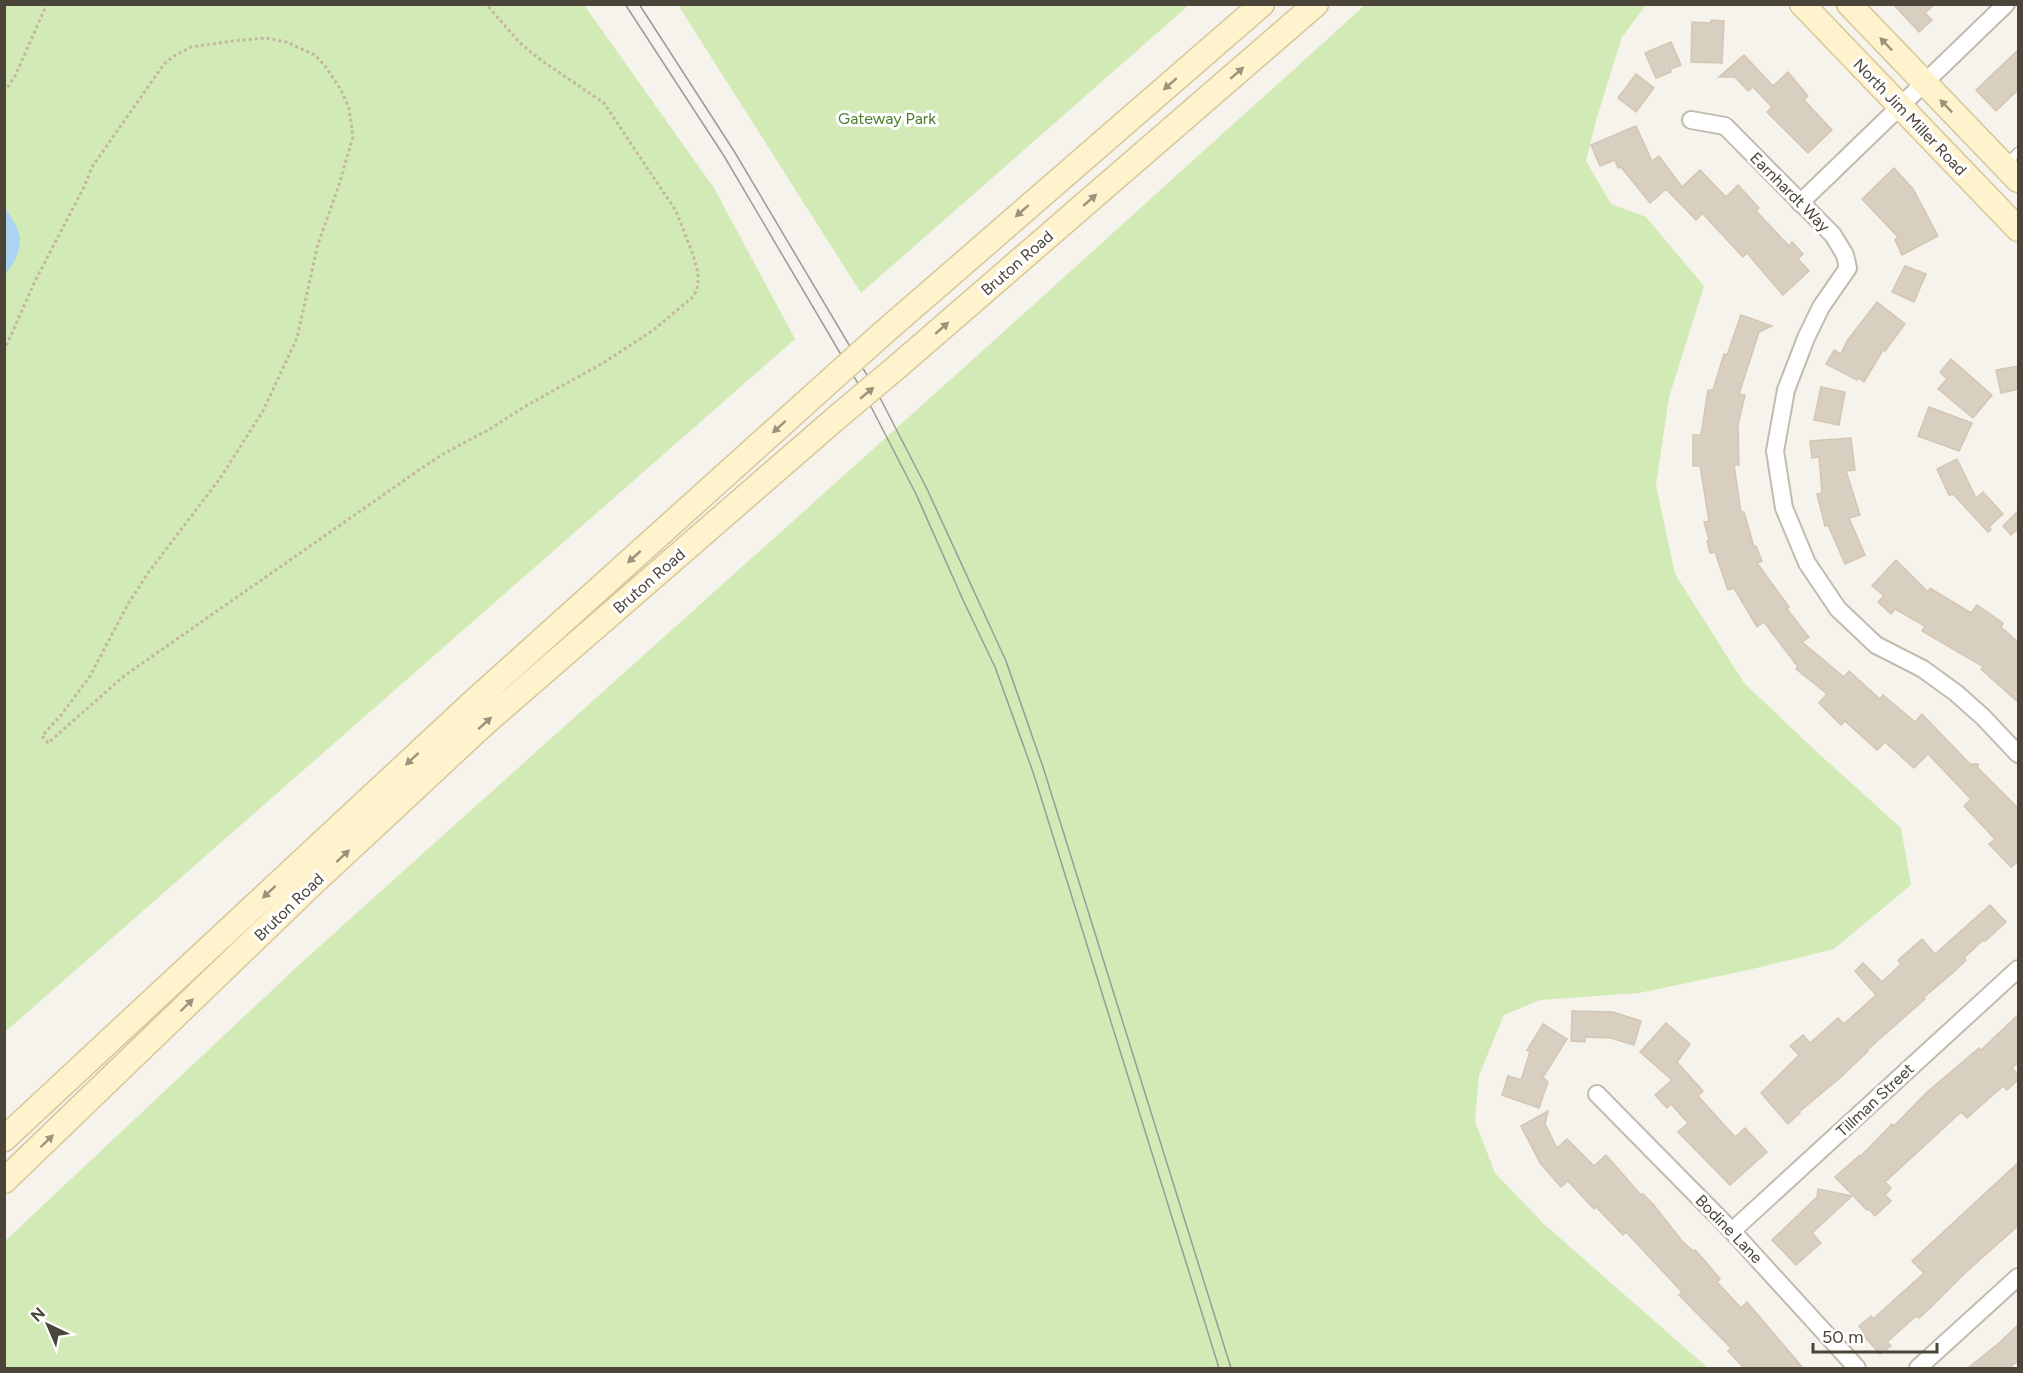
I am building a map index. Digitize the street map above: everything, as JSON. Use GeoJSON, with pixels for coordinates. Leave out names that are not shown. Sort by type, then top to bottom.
{"type":"FeatureCollection","features":[{"type":"Feature","properties":{"kind":"main road","name":"Bruton Road"},"geometry":{"type":"LineString","coordinates":[[4,1182],[478,697],[882,334],[1262,4]]}},
{"type":"Feature","properties":{"kind":"main road","name":"Bruton Road"},"geometry":{"type":"LineString","coordinates":[[4,1139],[303,877],[485,723],[1316,4]]}},
{"type":"Feature","properties":{"kind":"main road","name":"North Jim Miller Road"},"geometry":{"type":"LineString","coordinates":[[1802,4],[2019,229]]}},
{"type":"Feature","properties":{"kind":"main road","name":"North Jim Miller Road"},"geometry":{"type":"LineString","coordinates":[[1849,4],[1924,83],[2014,166]]}},
{"type":"Feature","properties":{"kind":"street"},"geometry":{"type":"LineString","coordinates":[[1800,203],[2006,4]]}},
{"type":"Feature","properties":{"kind":"street","name":"Earnhardt Way"},"geometry":{"type":"LineString","coordinates":[[1691,120],[1725,126],[1833,235],[1845,255],[1848,268],[1821,307],[1786,390],[1775,451],[1784,508],[1807,562],[1838,609],[1876,645],[1923,669],[1956,693],[2019,754]]}},
{"type":"Feature","properties":{"kind":"street","name":"Tillman Street"},"geometry":{"type":"LineString","coordinates":[[1732,1231],[2019,969]]}},
{"type":"Feature","properties":{"kind":"street","name":"Bodine Lane"},"geometry":{"type":"LineString","coordinates":[[1596,1094],[1732,1231],[1857,1368]]}},
{"type":"Feature","properties":{"kind":"street"},"geometry":{"type":"LineString","coordinates":[[1918,1368],[2019,1277]]}},
{"type":"Feature","properties":{"kind":"path"},"geometry":{"type":"LineString","coordinates":[[4,92],[15,76],[47,4]]}},
{"type":"Feature","properties":{"kind":"path"},"geometry":{"type":"LineString","coordinates":[[4,351],[35,281],[92,167],[164,64],[191,47],[266,38],[286,42],[315,55],[341,90],[349,108],[352,137],[338,188],[318,244],[297,338],[263,411],[221,477],[143,580],[90,676],[62,714],[42,736],[48,743],[124,676],[419,470],[443,454],[490,429],[524,406],[603,363],[652,331],[694,296],[698,285],[698,272],[676,211],[604,103],[519,42],[486,4]]}},
{"type":"Feature","properties":{"kind":"green space"},"geometry":{"type":"Polygon","coordinates":[[[5,5],[584,5],[714,188],[795,339],[5,1032],[5,5]]]}},
{"type":"Feature","properties":{"kind":"green space","name":"Gateway Park"},"geometry":{"type":"Polygon","coordinates":[[[678,5],[1189,5],[861,293],[678,5]]]}},
{"type":"Feature","properties":{"kind":"green space"},"geometry":{"type":"Polygon","coordinates":[[[1365,5],[1646,5],[1622,37],[1586,161],[1611,204],[1646,217],[1704,286],[1669,397],[1656,485],[1675,574],[1744,683],[1901,828],[1911,885],[1834,949],[1639,993],[1540,1000],[1504,1015],[1479,1075],[1475,1121],[1495,1173],[1545,1225],[1708,1368],[5,1368],[5,1241],[301,963],[1365,5]]]}},
{"type":"Feature","properties":{"kind":"water"},"geometry":{"type":"Polygon","coordinates":[[[5,207],[17,227],[20,244],[12,266],[5,274],[5,207]]]}},
{"type":"Feature","properties":{"kind":"building"},"geometry":{"type":"Polygon","coordinates":[[[1893,4],[1935,4],[1925,13],[1932,20],[1919,32],[1893,4]]]}},
{"type":"Feature","properties":{"kind":"building"},"geometry":{"type":"Polygon","coordinates":[[[1711,20],[1724,21],[1722,63],[1691,62],[1692,22],[1711,23],[1711,20]]]}},
{"type":"Feature","properties":{"kind":"building"},"geometry":{"type":"Polygon","coordinates":[[[1671,42],[1681,65],[1656,78],[1645,53],[1671,42]]]}},
{"type":"Feature","properties":{"kind":"building"},"geometry":{"type":"Polygon","coordinates":[[[2019,49],[2019,89],[1996,111],[1976,90],[2019,49]]]}},
{"type":"Feature","properties":{"kind":"building"},"geometry":{"type":"Polygon","coordinates":[[[1744,55],[1773,86],[1788,72],[1808,96],[1804,100],[1832,130],[1808,153],[1767,112],[1772,107],[1753,87],[1748,91],[1735,77],[1719,77],[1744,55]]]}},
{"type":"Feature","properties":{"kind":"building"},"geometry":{"type":"Polygon","coordinates":[[[1636,74],[1654,88],[1636,112],[1618,98],[1636,74]]]}},
{"type":"Feature","properties":{"kind":"building"},"geometry":{"type":"Polygon","coordinates":[[[1636,126],[1652,161],[1659,156],[1682,187],[1700,170],[1726,197],[1738,185],[1759,208],[1756,211],[1789,246],[1792,242],[1803,254],[1798,259],[1809,271],[1783,295],[1747,253],[1743,257],[1701,212],[1696,220],[1666,189],[1650,203],[1621,167],[1618,168],[1615,160],[1600,166],[1591,145],[1636,126]]]}},
{"type":"Feature","properties":{"kind":"building"},"geometry":{"type":"Polygon","coordinates":[[[1894,168],[1913,189],[1938,236],[1902,255],[1895,240],[1898,237],[1862,199],[1894,168]]]}},
{"type":"Feature","properties":{"kind":"building"},"geometry":{"type":"Polygon","coordinates":[[[1905,266],[1926,274],[1914,302],[1892,292],[1905,266]]]}},
{"type":"Feature","properties":{"kind":"building"},"geometry":{"type":"Polygon","coordinates":[[[1877,302],[1905,324],[1885,351],[1883,350],[1864,382],[1826,364],[1834,350],[1841,354],[1847,341],[1877,302]]]}},
{"type":"Feature","properties":{"kind":"building"},"geometry":{"type":"Polygon","coordinates":[[[1741,315],[1772,326],[1759,332],[1739,394],[1745,395],[1738,425],[1739,465],[1734,465],[1741,512],[1744,512],[1754,547],[1756,546],[1762,561],[1757,563],[1789,607],[1787,609],[1809,637],[1802,642],[1844,677],[1849,671],[1880,699],[1883,695],[1915,722],[1922,714],[1970,764],[1978,764],[1978,768],[2019,809],[2019,861],[2011,867],[1989,844],[1995,839],[1964,806],[1971,799],[1928,754],[1914,768],[1885,742],[1877,750],[1845,721],[1841,725],[1819,703],[1827,694],[1796,669],[1798,667],[1764,622],[1757,627],[1734,588],[1728,590],[1715,552],[1710,553],[1707,541],[1709,540],[1704,522],[1709,521],[1700,466],[1693,466],[1693,435],[1701,435],[1708,390],[1713,390],[1724,354],[1727,355],[1741,315]]]}},
{"type":"Feature","properties":{"kind":"building"},"geometry":{"type":"Polygon","coordinates":[[[1951,359],[1992,395],[1973,418],[1938,389],[1947,379],[1940,372],[1951,359]]]}},
{"type":"Feature","properties":{"kind":"building"},"geometry":{"type":"Polygon","coordinates":[[[2019,366],[2019,389],[2001,393],[1996,370],[2019,366]]]}},
{"type":"Feature","properties":{"kind":"building"},"geometry":{"type":"Polygon","coordinates":[[[1821,387],[1845,392],[1839,425],[1814,420],[1821,387]]]}},
{"type":"Feature","properties":{"kind":"building"},"geometry":{"type":"Polygon","coordinates":[[[1929,407],[1972,423],[1959,451],[1918,436],[1929,407]]]}},
{"type":"Feature","properties":{"kind":"building"},"geometry":{"type":"Polygon","coordinates":[[[1851,438],[1855,470],[1846,471],[1860,515],[1849,518],[1865,555],[1845,564],[1828,525],[1825,526],[1817,494],[1822,493],[1819,457],[1812,458],[1810,441],[1851,438]]]}},
{"type":"Feature","properties":{"kind":"building"},"geometry":{"type":"Polygon","coordinates":[[[1957,459],[1976,498],[1983,492],[2003,514],[1989,527],[1991,530],[1988,532],[1953,494],[1949,495],[1937,469],[1957,459]]]}},
{"type":"Feature","properties":{"kind":"building"},"geometry":{"type":"Polygon","coordinates":[[[2019,510],[2019,528],[2011,535],[2003,526],[2019,510]]]}},
{"type":"Feature","properties":{"kind":"building"},"geometry":{"type":"Polygon","coordinates":[[[1896,560],[1928,592],[1930,588],[1971,613],[1977,605],[2003,623],[2001,627],[2019,643],[2019,703],[1981,669],[1984,667],[1922,631],[1925,626],[1895,609],[1891,614],[1878,602],[1884,596],[1872,586],[1896,560]]]}},
{"type":"Feature","properties":{"kind":"building"},"geometry":{"type":"Polygon","coordinates":[[[1990,905],[2006,922],[1985,941],[1983,940],[1964,958],[1966,960],[1956,970],[1788,1124],[1761,1093],[1799,1055],[1790,1046],[1803,1035],[1810,1043],[1838,1018],[1844,1024],[1876,995],[1855,971],[1863,963],[1882,982],[1901,964],[1898,960],[1922,939],[1935,954],[1990,905]]]}},
{"type":"Feature","properties":{"kind":"building"},"geometry":{"type":"Polygon","coordinates":[[[1572,1011],[1613,1012],[1641,1021],[1634,1045],[1611,1038],[1585,1037],[1585,1042],[1571,1041],[1572,1011]]]}},
{"type":"Feature","properties":{"kind":"building"},"geometry":{"type":"Polygon","coordinates":[[[2019,1014],[2019,1062],[2012,1068],[2019,1079],[2007,1090],[2003,1086],[1967,1118],[1961,1112],[1885,1182],[1891,1188],[1885,1195],[1891,1201],[1875,1216],[1835,1177],[1861,1156],[1892,1124],[1894,1126],[1926,1093],[1979,1048],[1981,1050],[2019,1014]]]}},
{"type":"Feature","properties":{"kind":"building"},"geometry":{"type":"Polygon","coordinates":[[[1666,1023],[1690,1044],[1677,1062],[1703,1091],[1698,1096],[1735,1137],[1745,1128],[1767,1152],[1730,1185],[1678,1132],[1688,1123],[1671,1104],[1667,1108],[1655,1095],[1672,1080],[1640,1052],[1666,1023]]]}},
{"type":"Feature","properties":{"kind":"building"},"geometry":{"type":"Polygon","coordinates":[[[1543,1024],[1567,1039],[1543,1077],[1548,1082],[1539,1108],[1502,1095],[1508,1076],[1521,1080],[1530,1052],[1527,1050],[1543,1024]]]}},
{"type":"Feature","properties":{"kind":"building"},"geometry":{"type":"Polygon","coordinates":[[[1548,1111],[1545,1124],[1557,1148],[1567,1139],[1594,1166],[1606,1155],[1641,1195],[1643,1194],[1653,1204],[1682,1241],[1705,1261],[1720,1279],[1717,1282],[1741,1308],[1747,1302],[1803,1368],[1744,1368],[1728,1351],[1731,1348],[1679,1295],[1682,1292],[1626,1232],[1623,1235],[1568,1181],[1561,1187],[1540,1163],[1521,1126],[1548,1111]]]}},
{"type":"Feature","properties":{"kind":"building"},"geometry":{"type":"Polygon","coordinates":[[[2019,1162],[2019,1225],[1919,1318],[1916,1316],[1887,1342],[1891,1346],[1880,1354],[1862,1334],[1864,1332],[1859,1326],[1871,1316],[1873,1319],[1924,1273],[1912,1261],[2019,1162]]]}},
{"type":"Feature","properties":{"kind":"building"},"geometry":{"type":"Polygon","coordinates":[[[1818,1189],[1852,1196],[1812,1233],[1821,1243],[1796,1265],[1772,1240],[1817,1197],[1818,1189]]]}},
{"type":"Feature","properties":{"kind":"building"},"geometry":{"type":"Polygon","coordinates":[[[2019,1324],[2019,1360],[2009,1368],[1968,1368],[1999,1343],[2019,1324]]]}},
{"type":"Feature","properties":{"kind":"tram line"},"geometry":{"type":"LineString","coordinates":[[625,4],[724,156],[866,397],[916,494],[995,667],[1033,772],[1219,1368]]}},
{"type":"Feature","properties":{"kind":"tram line"},"geometry":{"type":"LineString","coordinates":[[639,4],[734,151],[877,392],[927,489],[1006,661],[1043,767],[1231,1368]]}}]}
